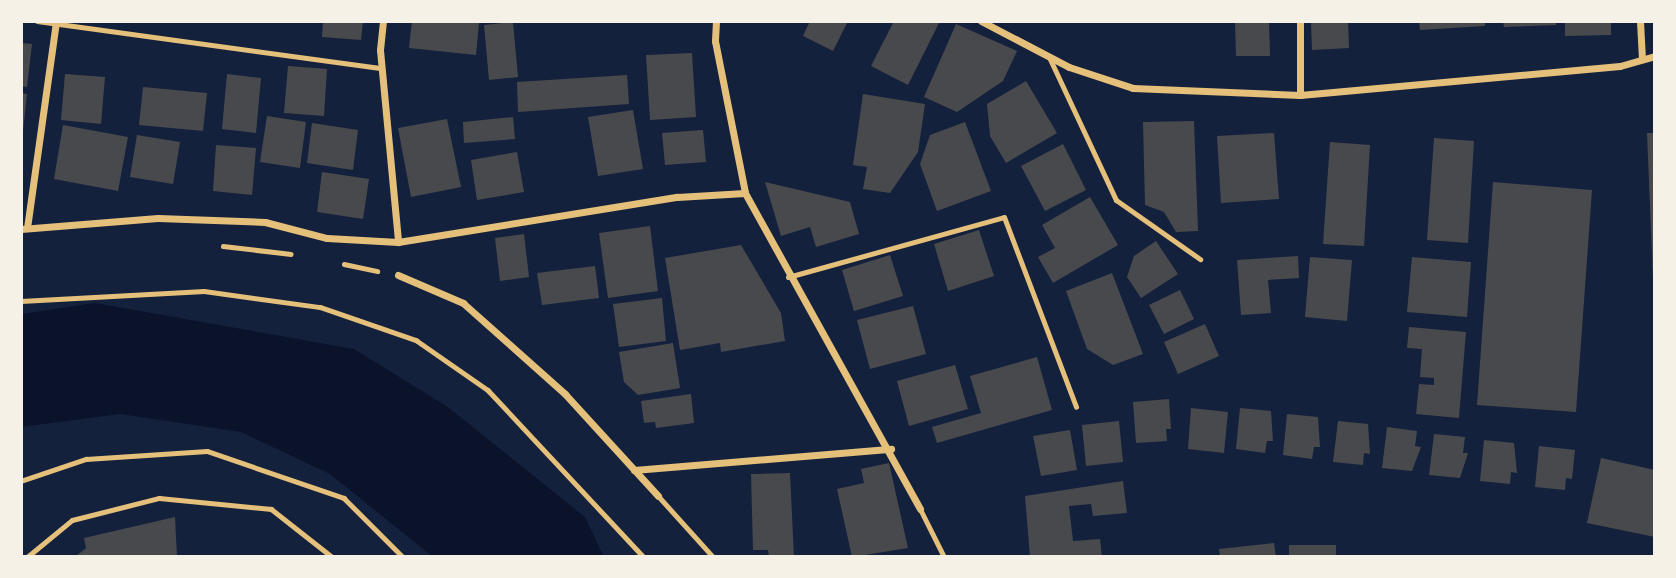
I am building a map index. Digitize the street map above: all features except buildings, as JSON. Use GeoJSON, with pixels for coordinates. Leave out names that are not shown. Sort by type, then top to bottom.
{"type":"FeatureCollection","features":[{"type":"Feature","properties":{"kind":"street"},"geometry":{"type":"LineString","coordinates":[[383,21],[382,68],[398,242]]}},
{"type":"Feature","properties":{"kind":"street"},"geometry":{"type":"LineString","coordinates":[[716,21],[715,41],[745,193],[788,277],[891,449],[920,509]]}},
{"type":"Feature","properties":{"kind":"street"},"geometry":{"type":"LineString","coordinates":[[981,21],[1049,57],[1133,88],[1300,95],[1620,66],[1655,57]]}},
{"type":"Feature","properties":{"kind":"street"},"geometry":{"type":"LineString","coordinates":[[1300,21],[1300,95]]}},
{"type":"Feature","properties":{"kind":"street"},"geometry":{"type":"LineString","coordinates":[[1640,21],[1642,59]]}},
{"type":"Feature","properties":{"kind":"street"},"geometry":{"type":"LineString","coordinates":[[55,22],[24,229],[158,218],[225,220],[265,222],[327,238],[398,242],[677,197],[745,193]]}},
{"type":"Feature","properties":{"kind":"street"},"geometry":{"type":"LineString","coordinates":[[398,275],[463,303],[565,394],[658,496]]}},
{"type":"Feature","properties":{"kind":"street"},"geometry":{"type":"LineString","coordinates":[[635,470],[891,449]]}},
{"type":"Feature","properties":{"kind":"lane"},"geometry":{"type":"LineString","coordinates":[[37,21],[382,68]]}},
{"type":"Feature","properties":{"kind":"lane"},"geometry":{"type":"LineString","coordinates":[[1049,57],[1116,200],[1200,259]]}},
{"type":"Feature","properties":{"kind":"lane"},"geometry":{"type":"LineString","coordinates":[[788,277],[1004,217],[1076,407]]}},
{"type":"Feature","properties":{"kind":"lane"},"geometry":{"type":"LineString","coordinates":[[658,496],[713,557]]}},
{"type":"Feature","properties":{"kind":"lane"},"geometry":{"type":"LineString","coordinates":[[27,557],[72,520],[159,498],[271,509],[331,557]]}},
{"type":"Feature","properties":{"kind":"lane"},"geometry":{"type":"LineString","coordinates":[[920,509],[944,557]]}},
{"type":"Feature","properties":{"kind":"path"},"geometry":{"type":"LineString","coordinates":[[211,244],[304,256]]}},
{"type":"Feature","properties":{"kind":"path"},"geometry":{"type":"LineString","coordinates":[[331,261],[398,275]]}},
{"type":"Feature","properties":{"kind":"path"},"geometry":{"type":"LineString","coordinates":[[21,301],[204,291],[320,307],[416,340],[488,390],[644,557]]}},
{"type":"Feature","properties":{"kind":"path"},"geometry":{"type":"LineString","coordinates":[[21,481],[86,458],[207,452],[344,498],[403,557]]}},
{"type":"Feature","properties":{"kind":"water"},"geometry":{"type":"Polygon","coordinates":[[[95,303],[354,349],[448,407],[585,517],[604,557],[433,557],[330,474],[241,432],[120,414],[21,427],[21,314],[95,303]]]}}]}
